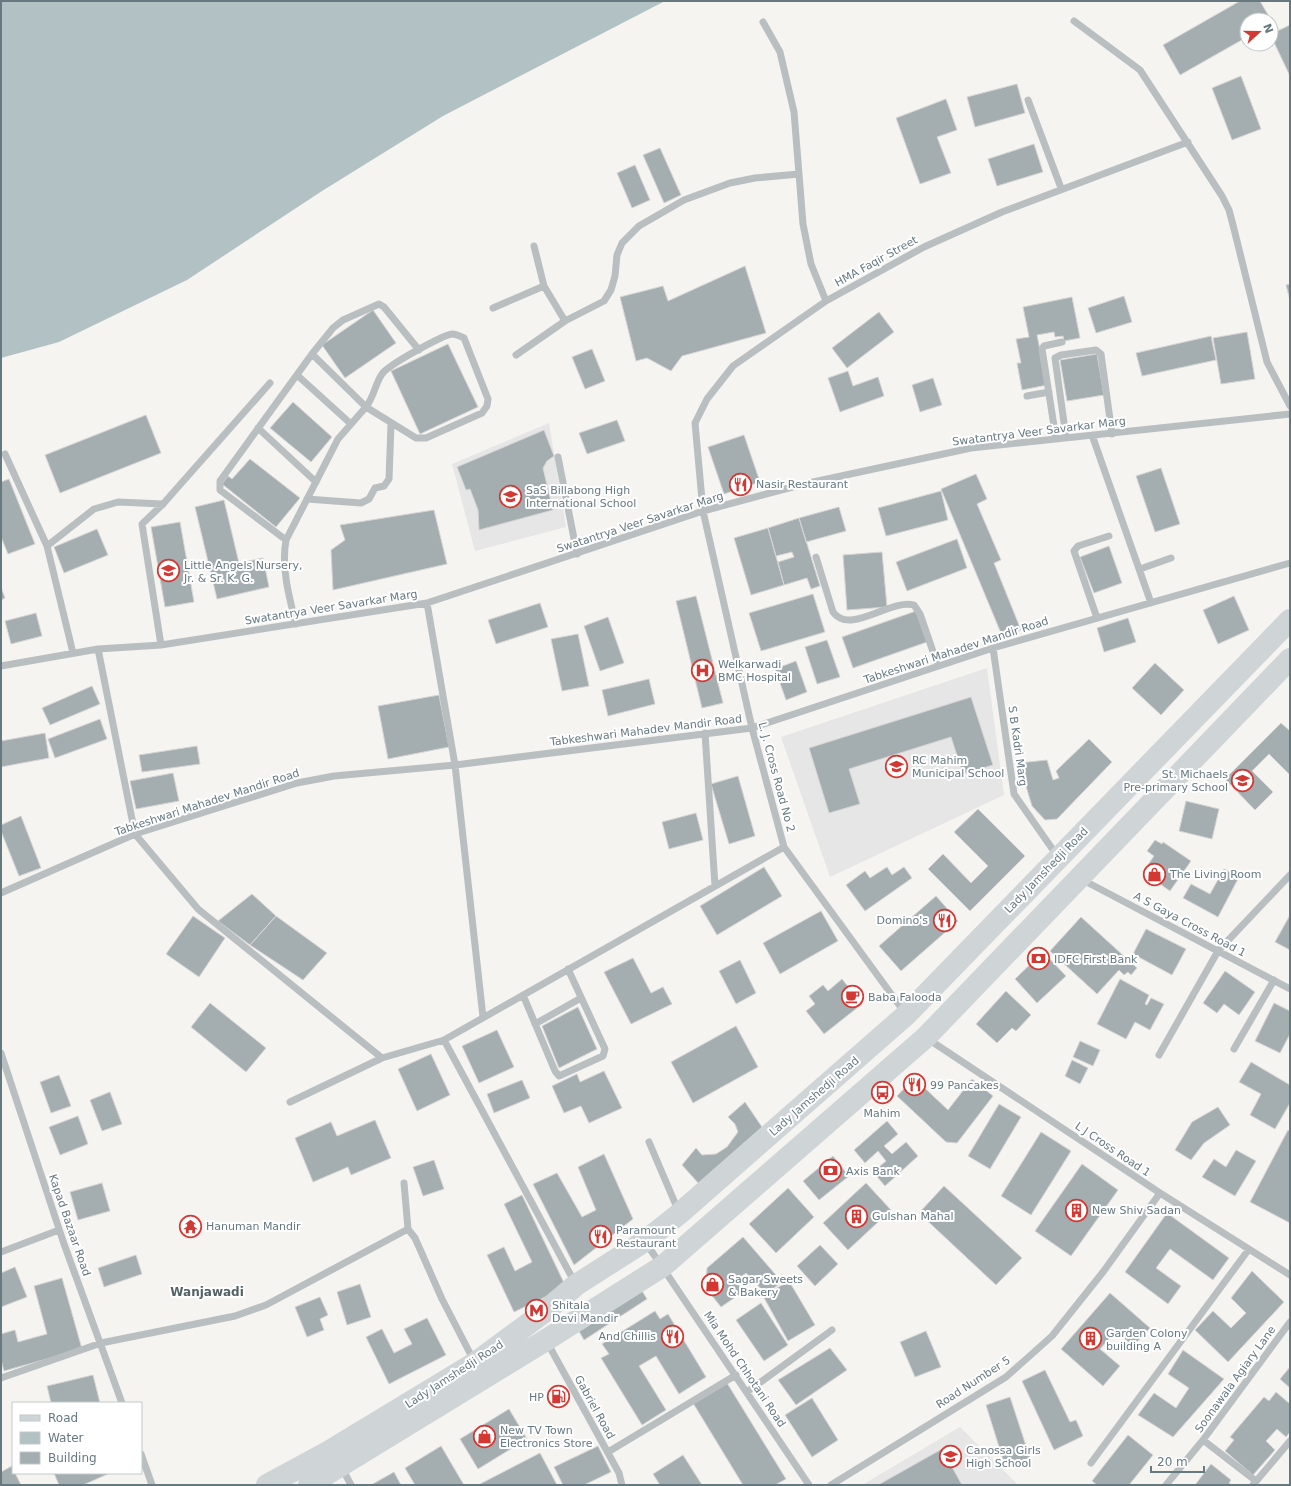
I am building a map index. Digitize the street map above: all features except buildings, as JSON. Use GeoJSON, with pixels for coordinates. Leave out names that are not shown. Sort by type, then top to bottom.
{"type":"FeatureCollection","features":[{"type":"Feature","properties":{"kind":"main road","name":"Lady Jamshedji Road"},"geometry":{"type":"LineString","coordinates":[[267,1485],[328,1452],[475,1363],[543,1313],[576,1285],[646,1241],[679,1214],[906,1015],[1290,620]]}},
{"type":"Feature","properties":{"kind":"main road","name":"Lady Jamshedji Road"},"geometry":{"type":"LineString","coordinates":[[309,1485],[346,1476],[546,1340],[663,1266],[926,1037],[1080,879],[1290,659]]}},
{"type":"Feature","properties":{"kind":"street"},"geometry":{"type":"LineString","coordinates":[[1074,21],[1140,70],[1188,142],[1229,210],[1266,362],[1290,406]]}},
{"type":"Feature","properties":{"kind":"street"},"geometry":{"type":"LineString","coordinates":[[763,22],[780,52],[794,112],[803,224],[811,264],[826,301]]}},
{"type":"Feature","properties":{"kind":"street"},"geometry":{"type":"LineString","coordinates":[[1028,100],[1061,188]]}},
{"type":"Feature","properties":{"kind":"street","name":"HMA Faqir Street"},"geometry":{"type":"LineString","coordinates":[[703,511],[695,423],[707,399],[733,366],[826,301],[924,247],[1002,212],[1061,188],[1188,142]]}},
{"type":"Feature","properties":{"kind":"street"},"geometry":{"type":"LineString","coordinates":[[516,354],[565,321],[604,301],[611,290],[615,276],[617,255],[622,243],[639,226],[684,200],[730,183],[755,178],[799,174]]}},
{"type":"Feature","properties":{"kind":"street"},"geometry":{"type":"LineString","coordinates":[[534,246],[544,286],[565,321]]}},
{"type":"Feature","properties":{"kind":"street"},"geometry":{"type":"LineString","coordinates":[[492,308],[544,286]]}},
{"type":"Feature","properties":{"kind":"street"},"geometry":{"type":"LineString","coordinates":[[286,540],[220,490],[220,481],[312,354],[333,328],[343,320],[379,304],[384,307],[419,350]]}},
{"type":"Feature","properties":{"kind":"street"},"geometry":{"type":"LineString","coordinates":[[296,624],[288,593],[284,550],[286,540],[338,439],[366,407],[370,402],[383,372],[419,350],[446,336],[454,334],[464,338],[488,398],[487,406],[482,413],[426,438],[416,438],[391,424],[366,407],[312,354]]}},
{"type":"Feature","properties":{"kind":"street"},"geometry":{"type":"LineString","coordinates":[[1056,438],[1042,349],[1044,346],[1062,342]]}},
{"type":"Feature","properties":{"kind":"street"},"geometry":{"type":"LineString","coordinates":[[1066,437],[1055,358],[1061,354],[1096,350],[1101,354],[1112,434]]}},
{"type":"Feature","properties":{"kind":"street"},"geometry":{"type":"LineString","coordinates":[[297,375],[351,424]]}},
{"type":"Feature","properties":{"kind":"street"},"geometry":{"type":"LineString","coordinates":[[160,645],[142,524],[163,504],[270,383]]}},
{"type":"Feature","properties":{"kind":"street"},"geometry":{"type":"LineString","coordinates":[[1027,396],[1049,392]]}},
{"type":"Feature","properties":{"kind":"street","name":"Swatantrya Veer Savarkar Marg"},"geometry":{"type":"LineString","coordinates":[[1,666],[98,649],[160,645],[427,603],[703,511],[804,484],[971,448],[1290,414]]}},
{"type":"Feature","properties":{"kind":"street"},"geometry":{"type":"LineString","coordinates":[[307,499],[361,503],[369,499],[375,488],[384,486],[389,480],[391,424]]}},
{"type":"Feature","properties":{"kind":"street"},"geometry":{"type":"LineString","coordinates":[[258,428],[316,482]]}},
{"type":"Feature","properties":{"kind":"street"},"geometry":{"type":"LineString","coordinates":[[1092,435],[1151,603]]}},
{"type":"Feature","properties":{"kind":"street"},"geometry":{"type":"LineString","coordinates":[[5,454],[47,546],[73,653]]}},
{"type":"Feature","properties":{"kind":"street"},"geometry":{"type":"LineString","coordinates":[[558,457],[577,554]]}},
{"type":"Feature","properties":{"kind":"street"},"geometry":{"type":"LineString","coordinates":[[47,546],[94,509],[118,502],[163,504]]}},
{"type":"Feature","properties":{"kind":"street","name":"L. J. Cross Road No 2"},"geometry":{"type":"LineString","coordinates":[[703,511],[752,728],[784,847],[906,1015]]}},
{"type":"Feature","properties":{"kind":"street"},"geometry":{"type":"LineString","coordinates":[[1097,618],[1074,551],[1078,546],[1109,536]]}},
{"type":"Feature","properties":{"kind":"street"},"geometry":{"type":"LineString","coordinates":[[816,557],[833,612],[837,617],[842,620],[854,620],[903,604],[914,605],[920,614],[938,666]]}},
{"type":"Feature","properties":{"kind":"street"},"geometry":{"type":"LineString","coordinates":[[1140,569],[1171,558]]}},
{"type":"Feature","properties":{"kind":"street","name":"Tabkeshwari Mahadev Mandir Road"},"geometry":{"type":"LineString","coordinates":[[1,893],[135,834],[297,783],[334,776],[455,765],[752,728],[993,648],[1290,563]]}},
{"type":"Feature","properties":{"kind":"street"},"geometry":{"type":"LineString","coordinates":[[427,603],[455,765],[483,1018]]}},
{"type":"Feature","properties":{"kind":"street","name":"S B Kadri Marg"},"geometry":{"type":"LineString","coordinates":[[993,648],[1014,794],[1058,858]]}},
{"type":"Feature","properties":{"kind":"street"},"geometry":{"type":"LineString","coordinates":[[98,649],[135,834],[198,909],[382,1058]]}},
{"type":"Feature","properties":{"kind":"street"},"geometry":{"type":"LineString","coordinates":[[706,733],[715,886]]}},
{"type":"Feature","properties":{"kind":"street"},"geometry":{"type":"LineString","coordinates":[[290,1102],[382,1058],[444,1040],[784,847]]}},
{"type":"Feature","properties":{"kind":"street"},"geometry":{"type":"LineString","coordinates":[[1159,1055],[1218,951],[1290,875]]}},
{"type":"Feature","properties":{"kind":"street","name":"A S Gaya Cross Road 1"},"geometry":{"type":"LineString","coordinates":[[1080,879],[1290,989]]}},
{"type":"Feature","properties":{"kind":"street"},"geometry":{"type":"LineString","coordinates":[[523,995],[554,1071],[559,1076],[603,1056],[605,1050],[568,969]]}},
{"type":"Feature","properties":{"kind":"street"},"geometry":{"type":"LineString","coordinates":[[1234,1049],[1274,980]]}},
{"type":"Feature","properties":{"kind":"street"},"geometry":{"type":"LineString","coordinates":[[536,1024],[582,998]]}},
{"type":"Feature","properties":{"kind":"street","name":"L J Cross Road 1"},"geometry":{"type":"LineString","coordinates":[[926,1037],[1160,1193],[1290,1275]]}},
{"type":"Feature","properties":{"kind":"street"},"geometry":{"type":"LineString","coordinates":[[444,1040],[576,1285]]}},
{"type":"Feature","properties":{"kind":"street","name":"Kapad Bazaar Road"},"geometry":{"type":"LineString","coordinates":[[1,1053],[59,1230],[122,1402]]}},
{"type":"Feature","properties":{"kind":"street"},"geometry":{"type":"LineString","coordinates":[[649,1142],[679,1214]]}},
{"type":"Feature","properties":{"kind":"street"},"geometry":{"type":"LineString","coordinates":[[404,1183],[408,1229],[415,1238],[442,1299],[475,1363]]}},
{"type":"Feature","properties":{"kind":"street","name":"Road Number 5"},"geometry":{"type":"LineString","coordinates":[[831,1485],[1006,1377],[1030,1356],[1052,1336],[1103,1272],[1160,1193]]}},
{"type":"Feature","properties":{"kind":"street"},"geometry":{"type":"LineString","coordinates":[[1,1378],[101,1343],[235,1316],[266,1305],[408,1229]]}},
{"type":"Feature","properties":{"kind":"street"},"geometry":{"type":"LineString","coordinates":[[1,1252],[59,1230]]}},
{"type":"Feature","properties":{"kind":"street","name":"Mia Mohd Chhotani Road"},"geometry":{"type":"LineString","coordinates":[[646,1241],[809,1485]]}},
{"type":"Feature","properties":{"kind":"street"},"geometry":{"type":"LineString","coordinates":[[1091,1463],[1249,1249]]}},
{"type":"Feature","properties":{"kind":"street","name":"Soonawala Agiary Lane"},"geometry":{"type":"LineString","coordinates":[[1166,1485],[1203,1440],[1290,1322]]}},
{"type":"Feature","properties":{"kind":"street"},"geometry":{"type":"LineString","coordinates":[[747,1392],[832,1330]]}},
{"type":"Feature","properties":{"kind":"street","name":"Gabriel Road"},"geometry":{"type":"LineString","coordinates":[[546,1340],[619,1472],[622,1485]]}},
{"type":"Feature","properties":{"kind":"street"},"geometry":{"type":"LineString","coordinates":[[608,1452],[736,1375]]}},
{"type":"Feature","properties":{"kind":"street"},"geometry":{"type":"LineString","coordinates":[[1203,1440],[1254,1483],[1290,1441]]}},
{"type":"Feature","properties":{"kind":"street"},"geometry":{"type":"LineString","coordinates":[[142,1457],[152,1485]]}},
{"type":"Feature","properties":{"kind":"shaded area","name":"SaS Billabong High International School"},"geometry":{"type":"Polygon","coordinates":[[[549,423],[566,527],[475,551],[452,464],[549,423]]]}},
{"type":"Feature","properties":{"kind":"shaded area","name":"RC Mahim Municipal School"},"geometry":{"type":"Polygon","coordinates":[[[987,668],[1004,795],[830,877],[781,737],[987,668]]]}},
{"type":"Feature","properties":{"kind":"shaded area","name":"Canossa Girls High School"},"geometry":{"type":"Polygon","coordinates":[[[960,1427],[1018,1485],[862,1485],[960,1427]]]}},
{"type":"Feature","properties":{"kind":"water"},"geometry":{"type":"Polygon","coordinates":[[[1,1],[665,1],[443,116],[322,191],[187,280],[59,342],[1,358],[1,1]]]}},
{"type":"Feature","properties":{"kind":"place","name":"Nasir Restaurant"},"geometry":{"type":"Point","coordinates":[740,484]}},
{"type":"Feature","properties":{"kind":"place","name":"SaS Billabong High International School"},"geometry":{"type":"Point","coordinates":[511,496]}},
{"type":"Feature","properties":{"kind":"place","name":"Little Angels Nursery, Jr. & Sr. K. G."},"geometry":{"type":"Point","coordinates":[168,571]}},
{"type":"Feature","properties":{"kind":"place","name":"Welkarwadi BMC Hospital"},"geometry":{"type":"Point","coordinates":[702,670]}},
{"type":"Feature","properties":{"kind":"place","name":"RC Mahim Municipal School"},"geometry":{"type":"Point","coordinates":[896,766]}},
{"type":"Feature","properties":{"kind":"place","name":"St. Michaels Pre-primary School"},"geometry":{"type":"Point","coordinates":[1243,780]}},
{"type":"Feature","properties":{"kind":"place","name":"The Living Room"},"geometry":{"type":"Point","coordinates":[1154,874]}},
{"type":"Feature","properties":{"kind":"place","name":"Domino's"},"geometry":{"type":"Point","coordinates":[944,920]}},
{"type":"Feature","properties":{"kind":"place","name":"IDFC First Bank"},"geometry":{"type":"Point","coordinates":[1039,959]}},
{"type":"Feature","properties":{"kind":"place","name":"Baba Falooda"},"geometry":{"type":"Point","coordinates":[852,997]}},
{"type":"Feature","properties":{"kind":"place","name":"99 Pancakes"},"geometry":{"type":"Point","coordinates":[915,1085]}},
{"type":"Feature","properties":{"kind":"place","name":"Mahim"},"geometry":{"type":"Point","coordinates":[882,1093]}},
{"type":"Feature","properties":{"kind":"place","name":"Axis Bank"},"geometry":{"type":"Point","coordinates":[830,1171]}},
{"type":"Feature","properties":{"kind":"place","name":"New Shiv Sadan"},"geometry":{"type":"Point","coordinates":[1077,1210]}},
{"type":"Feature","properties":{"kind":"place","name":"Gulshan Mahal"},"geometry":{"type":"Point","coordinates":[857,1216]}},
{"type":"Feature","properties":{"kind":"place","name":"Hanuman Mandir"},"geometry":{"type":"Point","coordinates":[190,1226]}},
{"type":"Feature","properties":{"kind":"place","name":"Paramount Restaurant"},"geometry":{"type":"Point","coordinates":[600,1236]}},
{"type":"Feature","properties":{"kind":"place","name":"Sagar Sweets & Bakery"},"geometry":{"type":"Point","coordinates":[713,1285]}},
{"type":"Feature","properties":{"kind":"place","name":"Shitala Devi Mandir"},"geometry":{"type":"Point","coordinates":[536,1311]}},
{"type":"Feature","properties":{"kind":"place","name":"And Chillis"},"geometry":{"type":"Point","coordinates":[672,1336]}},
{"type":"Feature","properties":{"kind":"place","name":"Garden Colony building A"},"geometry":{"type":"Point","coordinates":[1090,1339]}},
{"type":"Feature","properties":{"kind":"place","name":"HP"},"geometry":{"type":"Point","coordinates":[559,1397]}},
{"type":"Feature","properties":{"kind":"place","name":"New TV Town Electronics Store"},"geometry":{"type":"Point","coordinates":[485,1436]}},
{"type":"Feature","properties":{"kind":"place","name":"Canossa Girls High School"},"geometry":{"type":"Point","coordinates":[950,1456]}},
{"type":"Feature","properties":{"kind":"district","name":"Wanjawadi"},"geometry":{"type":"Point","coordinates":[207,1292]}}]}
